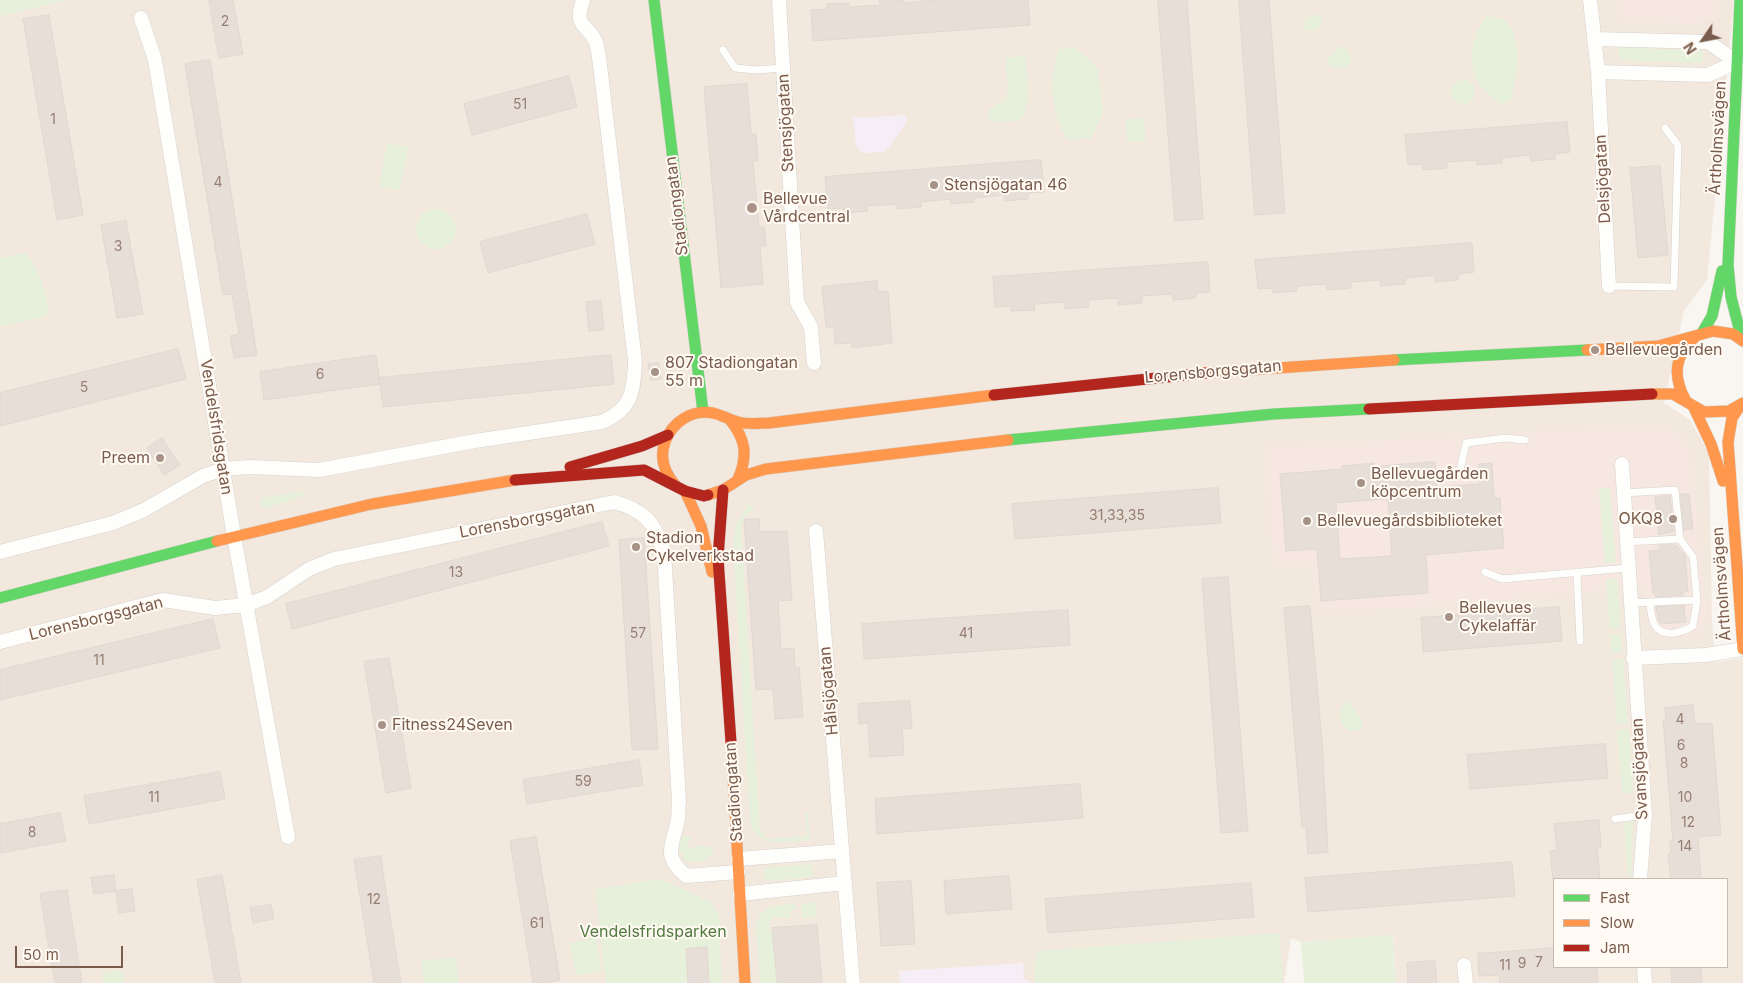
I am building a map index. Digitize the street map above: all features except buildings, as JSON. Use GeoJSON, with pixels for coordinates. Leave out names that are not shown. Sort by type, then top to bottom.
{"type":"FeatureCollection","features":[{"type":"Feature","properties":{"kind":"main road","name":"Stadiongatan"},"geometry":{"type":"LineString","coordinates":[[654,0],[675,191],[703,412]]}},
{"type":"Feature","properties":{"kind":"main road","name":"Ärtholmsvägen"},"geometry":{"type":"LineString","coordinates":[[1740,0],[1740,62],[1729,247],[1730,287],[1743,340]]}},
{"type":"Feature","properties":{"kind":"main road","name":"Ärtholmsvägen"},"geometry":{"type":"LineString","coordinates":[[1699,334],[1715,305],[1729,247]]}},
{"type":"Feature","properties":{"kind":"main road","name":"Lorensborgsgatan"},"geometry":{"type":"LineString","coordinates":[[534,478],[642,446],[668,435],[687,416],[703,412],[715,413],[742,423],[769,423],[1052,387],[1222,370],[1512,353],[1632,349],[1658,346],[1699,334],[1723,331],[1743,340]]}},
{"type":"Feature","properties":{"kind":"main road"},"geometry":{"type":"LineString","coordinates":[[1690,404],[1679,390],[1675,378],[1675,366],[1682,348],[1699,334]]}},
{"type":"Feature","properties":{"kind":"main road","name":"Lorensborgsgatan"},"geometry":{"type":"LineString","coordinates":[[0,598],[234,536],[372,504],[534,478],[644,470],[680,488],[704,496],[722,490],[738,479],[766,469],[971,444],[1274,414],[1642,394],[1673,394],[1704,412],[1717,413],[1729,411],[1741,404]]}},
{"type":"Feature","properties":{"kind":"main road","name":"Ärtholmsvägen"},"geometry":{"type":"LineString","coordinates":[[1690,404],[1711,444],[1734,516]]}},
{"type":"Feature","properties":{"kind":"main road","name":"Ärtholmsvägen"},"geometry":{"type":"LineString","coordinates":[[1741,404],[1732,418],[1728,442],[1743,649]]}},
{"type":"Feature","properties":{"kind":"main road"},"geometry":{"type":"LineString","coordinates":[[730,420],[740,432],[745,444],[746,457],[738,479]]}},
{"type":"Feature","properties":{"kind":"main road"},"geometry":{"type":"LineString","coordinates":[[668,435],[662,456],[668,476],[680,488]]}},
{"type":"Feature","properties":{"kind":"main road","name":"Stadiongatan"},"geometry":{"type":"LineString","coordinates":[[680,488],[701,526],[719,600]]}},
{"type":"Feature","properties":{"kind":"main road","name":"Stadiongatan"},"geometry":{"type":"LineString","coordinates":[[722,490],[718,524],[719,600],[726,671],[746,983]]}},
{"type":"Feature","properties":{"kind":"street"},"geometry":{"type":"LineString","coordinates":[[0,552],[113,523],[144,510],[184,485],[223,469],[250,467],[319,470],[476,441],[602,422],[616,414],[629,401],[635,380],[635,361],[600,66],[596,42],[581,23],[580,10],[583,0]]}},
{"type":"Feature","properties":{"kind":"street","name":"Stensjögatan"},"geometry":{"type":"LineString","coordinates":[[779,0],[797,302],[811,327],[814,363]]}},
{"type":"Feature","properties":{"kind":"street","name":"Delsjögatan"},"geometry":{"type":"LineString","coordinates":[[1590,0],[1598,72],[1609,286]]}},
{"type":"Feature","properties":{"kind":"street","name":"Vendelsfridsgatan"},"geometry":{"type":"LineString","coordinates":[[141,18],[154,60],[234,536],[288,837]]}},
{"type":"Feature","properties":{"kind":"street"},"geometry":{"type":"LineString","coordinates":[[1594,39],[1708,42],[1740,62]]}},
{"type":"Feature","properties":{"kind":"street"},"geometry":{"type":"LineString","coordinates":[[1598,72],[1708,75],[1740,62]]}},
{"type":"Feature","properties":{"kind":"street","name":"Svansjögatan"},"geometry":{"type":"LineString","coordinates":[[1622,464],[1645,815],[1640,878]]}},
{"type":"Feature","properties":{"kind":"street","name":"Lorensborgsgatan"},"geometry":{"type":"LineString","coordinates":[[0,642],[163,600],[215,608],[246,605],[267,598],[309,569],[334,559],[614,502],[636,510],[651,521],[659,535],[664,552],[679,801],[678,823],[670,853],[678,870],[686,876],[738,866]]}},
{"type":"Feature","properties":{"kind":"street","name":"Hålsjögatan"},"geometry":{"type":"LineString","coordinates":[[816,531],[853,983]]}},
{"type":"Feature","properties":{"kind":"street"},"geometry":{"type":"LineString","coordinates":[[1634,658],[1706,655],[1743,649]]}},
{"type":"Feature","properties":{"kind":"street"},"geometry":{"type":"LineString","coordinates":[[738,866],[842,851]]}},
{"type":"Feature","properties":{"kind":"street"},"geometry":{"type":"LineString","coordinates":[[740,894],[845,883]]}},
{"type":"Feature","properties":{"kind":"street"},"geometry":{"type":"LineString","coordinates":[[1464,965],[1466,983]]}},
{"type":"Feature","properties":{"kind":"street"},"geometry":{"type":"LineString","coordinates":[[1644,968],[1644,983]]}},
{"type":"Feature","properties":{"kind":"lane"},"geometry":{"type":"LineString","coordinates":[[723,50],[734,68],[756,70],[783,68]]}},
{"type":"Feature","properties":{"kind":"lane"},"geometry":{"type":"LineString","coordinates":[[1609,286],[1674,287],[1678,145],[1665,128]]}},
{"type":"Feature","properties":{"kind":"lane"},"geometry":{"type":"LineString","coordinates":[[1461,466],[1466,443],[1506,438],[1525,440]]}},
{"type":"Feature","properties":{"kind":"lane"},"geometry":{"type":"LineString","coordinates":[[1623,493],[1675,490],[1680,539],[1693,557],[1697,600],[1693,626],[1686,631],[1667,634],[1660,632],[1654,625],[1650,602]]}},
{"type":"Feature","properties":{"kind":"lane"},"geometry":{"type":"LineString","coordinates":[[1626,542],[1680,539]]}},
{"type":"Feature","properties":{"kind":"lane"},"geometry":{"type":"LineString","coordinates":[[1485,572],[1502,579],[1628,568]]}},
{"type":"Feature","properties":{"kind":"lane"},"geometry":{"type":"LineString","coordinates":[[1576,572],[1580,641]]}},
{"type":"Feature","properties":{"kind":"lane"},"geometry":{"type":"LineString","coordinates":[[1630,603],[1697,600]]}},
{"type":"Feature","properties":{"kind":"lane"},"geometry":{"type":"LineString","coordinates":[[1615,819],[1645,815]]}},
{"type":"Feature","properties":{"kind":"shaded area"},"geometry":{"type":"Polygon","coordinates":[[[67,0],[1734,0],[1707,280],[1684,311],[1664,403],[1690,420],[1709,453],[1712,621],[1715,660],[1717,662],[1743,658],[1743,983],[1396,983],[1393,935],[1301,942],[1291,938],[1284,983],[0,983],[0,16],[67,0]]]}},
{"type":"Feature","properties":{"kind":"shaded area"},"geometry":{"type":"Polygon","coordinates":[[[1618,0],[1719,0],[1716,16],[1711,20],[1696,24],[1620,21],[1618,0]]]}},
{"type":"Feature","properties":{"kind":"shaded area"},"geometry":{"type":"Polygon","coordinates":[[[906,115],[906,124],[885,152],[861,153],[856,145],[853,118],[906,115]]]}},
{"type":"Feature","properties":{"kind":"shaded area"},"geometry":{"type":"Polygon","coordinates":[[[1648,425],[1666,427],[1678,433],[1687,444],[1691,455],[1707,623],[1699,635],[1661,639],[1646,625],[1643,587],[1436,607],[1317,610],[1313,565],[1274,567],[1265,447],[1648,425]]]}},
{"type":"Feature","properties":{"kind":"shaded area"},"geometry":{"type":"Polygon","coordinates":[[[1023,963],[1024,979],[1029,980],[1029,983],[900,983],[899,971],[1023,963]]]}},
{"type":"Feature","properties":{"kind":"green space"},"geometry":{"type":"Polygon","coordinates":[[[0,0],[67,0],[0,16],[0,0]]]}},
{"type":"Feature","properties":{"kind":"green space"},"geometry":{"type":"Polygon","coordinates":[[[1319,14],[1323,19],[1319,28],[1314,31],[1302,29],[1307,18],[1319,14]]]}},
{"type":"Feature","properties":{"kind":"green space"},"geometry":{"type":"Polygon","coordinates":[[[1487,16],[1502,19],[1509,25],[1517,45],[1517,69],[1511,100],[1501,104],[1482,89],[1473,69],[1472,50],[1474,41],[1487,16]]]}},
{"type":"Feature","properties":{"kind":"green space"},"geometry":{"type":"Polygon","coordinates":[[[1345,45],[1351,58],[1349,66],[1333,68],[1328,64],[1327,59],[1334,51],[1345,45]]]}},
{"type":"Feature","properties":{"kind":"green space"},"geometry":{"type":"Polygon","coordinates":[[[1075,47],[1098,68],[1103,114],[1091,138],[1067,140],[1054,107],[1052,86],[1059,50],[1075,47]]]}},
{"type":"Feature","properties":{"kind":"green space"},"geometry":{"type":"Polygon","coordinates":[[[1618,47],[1703,51],[1703,63],[1619,60],[1618,47]]]}},
{"type":"Feature","properties":{"kind":"green space"},"geometry":{"type":"Polygon","coordinates":[[[1025,56],[1028,98],[1024,114],[1020,121],[994,122],[988,117],[989,110],[1006,99],[1008,88],[1005,58],[1025,56]]]}},
{"type":"Feature","properties":{"kind":"green space"},"geometry":{"type":"Polygon","coordinates":[[[1463,80],[1472,83],[1475,92],[1472,101],[1463,104],[1454,101],[1451,92],[1454,83],[1463,80]]]}},
{"type":"Feature","properties":{"kind":"green space"},"geometry":{"type":"Polygon","coordinates":[[[1144,118],[1146,141],[1127,142],[1125,119],[1144,118]]]}},
{"type":"Feature","properties":{"kind":"green space"},"geometry":{"type":"Polygon","coordinates":[[[387,143],[408,147],[400,190],[379,186],[387,143]]]}},
{"type":"Feature","properties":{"kind":"green space"},"geometry":{"type":"Polygon","coordinates":[[[440,209],[447,212],[453,218],[456,229],[455,237],[447,246],[440,249],[432,249],[425,246],[417,237],[416,225],[419,218],[428,210],[440,209]]]}},
{"type":"Feature","properties":{"kind":"green space"},"geometry":{"type":"Polygon","coordinates":[[[25,252],[35,266],[46,298],[49,314],[41,318],[0,326],[0,259],[25,252]]]}},
{"type":"Feature","properties":{"kind":"green space"},"geometry":{"type":"Polygon","coordinates":[[[1599,488],[1610,488],[1616,563],[1605,564],[1599,488]]]}},
{"type":"Feature","properties":{"kind":"green space"},"geometry":{"type":"Polygon","coordinates":[[[303,491],[303,496],[266,508],[261,507],[260,498],[303,491]]]}},
{"type":"Feature","properties":{"kind":"green space"},"geometry":{"type":"Polygon","coordinates":[[[748,505],[756,508],[744,517],[741,527],[760,830],[767,839],[807,836],[805,812],[808,812],[810,840],[774,842],[766,840],[753,830],[750,821],[733,545],[736,524],[748,505]]]}},
{"type":"Feature","properties":{"kind":"green space"},"geometry":{"type":"Polygon","coordinates":[[[1606,579],[1617,579],[1621,628],[1610,629],[1606,579]]]}},
{"type":"Feature","properties":{"kind":"green space"},"geometry":{"type":"Polygon","coordinates":[[[1621,634],[1622,652],[1611,653],[1610,635],[1621,634]]]}},
{"type":"Feature","properties":{"kind":"green space"},"geometry":{"type":"Polygon","coordinates":[[[1612,659],[1623,659],[1628,723],[1617,724],[1612,659]]]}},
{"type":"Feature","properties":{"kind":"green space"},"geometry":{"type":"Polygon","coordinates":[[[1347,700],[1361,717],[1363,725],[1360,730],[1350,731],[1342,723],[1340,709],[1347,700]]]}},
{"type":"Feature","properties":{"kind":"green space"},"geometry":{"type":"Polygon","coordinates":[[[1629,729],[1633,793],[1622,793],[1617,730],[1629,729]]]}},
{"type":"Feature","properties":{"kind":"green space"},"geometry":{"type":"Polygon","coordinates":[[[1633,822],[1631,878],[1628,878],[1624,823],[1633,822]]]}},
{"type":"Feature","properties":{"kind":"green space"},"geometry":{"type":"Polygon","coordinates":[[[682,835],[695,839],[688,840],[688,847],[695,848],[699,845],[714,848],[710,857],[700,862],[686,861],[679,850],[682,835]]]}},
{"type":"Feature","properties":{"kind":"green space"},"geometry":{"type":"Polygon","coordinates":[[[812,864],[814,877],[765,881],[763,868],[812,864]]]}},
{"type":"Feature","properties":{"kind":"green space","name":"Vendelsfridsparken"},"geometry":{"type":"Polygon","coordinates":[[[661,879],[711,902],[719,915],[722,983],[606,983],[595,889],[661,879]]]}},
{"type":"Feature","properties":{"kind":"green space"},"geometry":{"type":"Polygon","coordinates":[[[816,902],[816,916],[802,918],[801,904],[816,902]]]}},
{"type":"Feature","properties":{"kind":"green space"},"geometry":{"type":"Polygon","coordinates":[[[795,904],[797,909],[790,911],[790,918],[773,918],[769,922],[770,933],[776,932],[779,983],[760,983],[756,927],[758,920],[765,910],[775,906],[795,904]]]}},
{"type":"Feature","properties":{"kind":"green space"},"geometry":{"type":"Polygon","coordinates":[[[1279,933],[1283,983],[1035,983],[1035,965],[1038,951],[1279,933]]]}},
{"type":"Feature","properties":{"kind":"green space"},"geometry":{"type":"Polygon","coordinates":[[[1393,935],[1396,983],[1304,983],[1301,942],[1393,935]]]}},
{"type":"Feature","properties":{"kind":"green space"},"geometry":{"type":"Polygon","coordinates":[[[596,938],[602,971],[576,975],[570,943],[596,938]]]}},
{"type":"Feature","properties":{"kind":"green space"},"geometry":{"type":"Polygon","coordinates":[[[456,957],[459,983],[424,983],[421,961],[456,957]]]}},
{"type":"Feature","properties":{"kind":"green space"},"geometry":{"type":"Polygon","coordinates":[[[123,970],[124,983],[104,983],[102,973],[123,970]]]}},
{"type":"Feature","properties":{"kind":"traffic: fast"},"geometry":{"type":"LineString","coordinates":[[654,0],[703,412]]}},
{"type":"Feature","properties":{"kind":"traffic: fast"},"geometry":{"type":"LineString","coordinates":[[1740,0],[1728,265],[1731,297],[1742,340]]}},
{"type":"Feature","properties":{"kind":"traffic: fast"},"geometry":{"type":"LineString","coordinates":[[1702,333],[1712,316],[1722,271]]}},
{"type":"Feature","properties":{"kind":"traffic: fast"},"geometry":{"type":"LineString","coordinates":[[1394,360],[1587,350]]}},
{"type":"Feature","properties":{"kind":"traffic: fast"},"geometry":{"type":"LineString","coordinates":[[1008,440],[1274,414],[1369,409]]}},
{"type":"Feature","properties":{"kind":"traffic: fast"},"geometry":{"type":"LineString","coordinates":[[0,598],[217,541]]}},
{"type":"Feature","properties":{"kind":"traffic: slow"},"geometry":{"type":"LineString","coordinates":[[1587,350],[1658,346],[1713,331],[1733,334],[1743,341]]}},
{"type":"Feature","properties":{"kind":"traffic: slow"},"geometry":{"type":"LineString","coordinates":[[1686,401],[1677,374],[1679,358],[1696,336]]}},
{"type":"Feature","properties":{"kind":"traffic: slow"},"geometry":{"type":"LineString","coordinates":[[1205,373],[1394,360]]}},
{"type":"Feature","properties":{"kind":"traffic: slow"},"geometry":{"type":"LineString","coordinates":[[1652,394],[1673,394],[1704,412],[1729,411],[1743,403]]}},
{"type":"Feature","properties":{"kind":"traffic: slow"},"geometry":{"type":"LineString","coordinates":[[675,485],[664,465],[663,448],[672,428],[690,415],[705,412],[742,423],[769,423],[994,395]]}},
{"type":"Feature","properties":{"kind":"traffic: slow"},"geometry":{"type":"LineString","coordinates":[[1693,406],[1711,444],[1723,481]]}},
{"type":"Feature","properties":{"kind":"traffic: slow"},"geometry":{"type":"LineString","coordinates":[[1740,406],[1732,418],[1728,442],[1743,649]]}},
{"type":"Feature","properties":{"kind":"traffic: slow"},"geometry":{"type":"LineString","coordinates":[[730,420],[739,434],[744,448],[743,463],[738,479]]}},
{"type":"Feature","properties":{"kind":"traffic: slow"},"geometry":{"type":"LineString","coordinates":[[708,495],[723,490],[746,475],[766,469],[1008,440]]}},
{"type":"Feature","properties":{"kind":"traffic: slow"},"geometry":{"type":"LineString","coordinates":[[217,541],[372,504],[515,480]]}},
{"type":"Feature","properties":{"kind":"traffic: slow"},"geometry":{"type":"LineString","coordinates":[[685,491],[701,526],[712,572]]}},
{"type":"Feature","properties":{"kind":"traffic: slow"},"geometry":{"type":"LineString","coordinates":[[731,742],[745,983]]}},
{"type":"Feature","properties":{"kind":"traffic: jam"},"geometry":{"type":"LineString","coordinates":[[994,395],[1205,373]]}},
{"type":"Feature","properties":{"kind":"traffic: jam"},"geometry":{"type":"LineString","coordinates":[[1369,409],[1652,394]]}},
{"type":"Feature","properties":{"kind":"traffic: jam"},"geometry":{"type":"LineString","coordinates":[[570,467],[642,446],[668,435]]}},
{"type":"Feature","properties":{"kind":"traffic: jam"},"geometry":{"type":"LineString","coordinates":[[515,480],[644,470],[685,491],[704,496],[708,495]]}},
{"type":"Feature","properties":{"kind":"traffic: jam"},"geometry":{"type":"LineString","coordinates":[[723,490],[718,558],[731,742]]}},
{"type":"Feature","properties":{"kind":"place","name":"Stensjögatan 46"},"geometry":{"type":"Point","coordinates":[934,185]}},
{"type":"Feature","properties":{"kind":"place","name":"Bellevue Vårdcentral"},"geometry":{"type":"Point","coordinates":[752,208]}},
{"type":"Feature","properties":{"kind":"place","name":"Bellevuegården"},"geometry":{"type":"Point","coordinates":[1595,350]}},
{"type":"Feature","properties":{"kind":"place","name":"807 Stadiongatan 55 m"},"geometry":{"type":"Point","coordinates":[655,372]}},
{"type":"Feature","properties":{"kind":"place","name":"Preem"},"geometry":{"type":"Point","coordinates":[160,458]}},
{"type":"Feature","properties":{"kind":"place","name":"Bellevuegården köpcentrum"},"geometry":{"type":"Point","coordinates":[1361,483]}},
{"type":"Feature","properties":{"kind":"place","name":"OKQ8"},"geometry":{"type":"Point","coordinates":[1673,519]}},
{"type":"Feature","properties":{"kind":"place","name":"Bellevuegårdsbiblioteket"},"geometry":{"type":"Point","coordinates":[1307,521]}},
{"type":"Feature","properties":{"kind":"place","name":"Stadion Cykelverkstad"},"geometry":{"type":"Point","coordinates":[636,547]}},
{"type":"Feature","properties":{"kind":"place","name":"Bellevues Cykelaffär"},"geometry":{"type":"Point","coordinates":[1449,617]}},
{"type":"Feature","properties":{"kind":"place","name":"Fitness24Seven"},"geometry":{"type":"Point","coordinates":[382,725]}}]}
